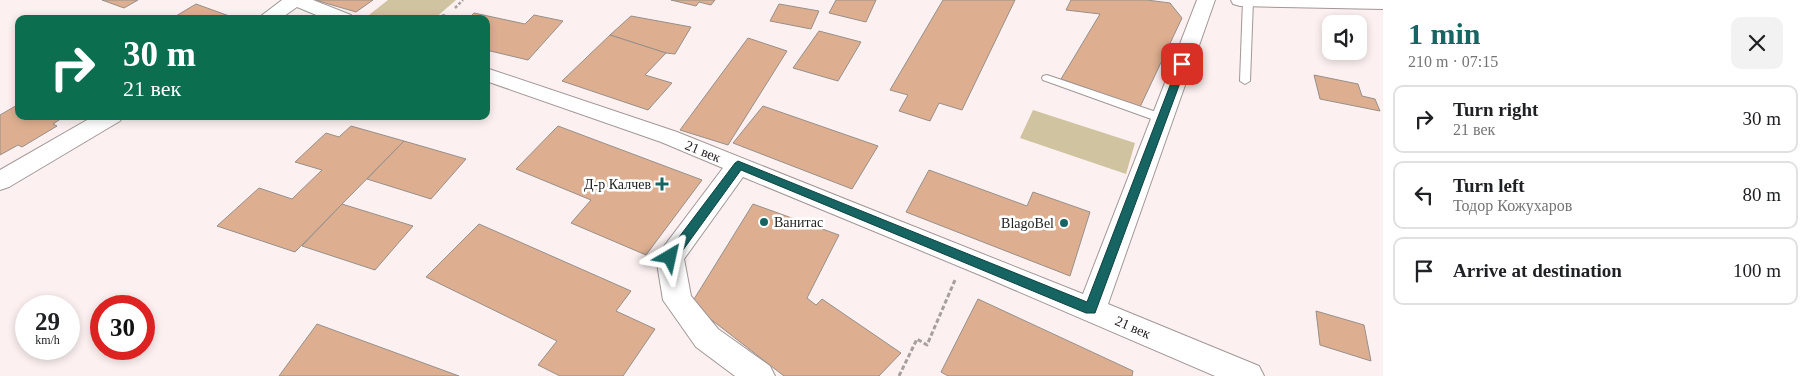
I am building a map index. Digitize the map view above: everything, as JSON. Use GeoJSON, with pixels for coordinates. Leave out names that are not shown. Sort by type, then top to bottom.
{"type":"FeatureCollection","features":[{"type":"Feature","properties":{"kind":"street"},"geometry":{"type":"LineString","coordinates":[[273,15],[296,0],[334,15]]}},
{"type":"Feature","properties":{"kind":"street"},"geometry":{"type":"LineString","coordinates":[[1091,310],[1206,0]]}},
{"type":"Feature","properties":{"kind":"street"},"geometry":{"type":"LineString","coordinates":[[1240,0],[1383,3]]}},
{"type":"Feature","properties":{"kind":"street","name":"21 век"},"geometry":{"type":"LineString","coordinates":[[490,75],[669,137],[1248,376]]}},
{"type":"Feature","properties":{"kind":"street"},"geometry":{"type":"LineString","coordinates":[[0,180],[105,120]]}},
{"type":"Feature","properties":{"kind":"street"},"geometry":{"type":"LineString","coordinates":[[738,165],[670,257],[677,300],[707,338],[759,376]]}},
{"type":"Feature","properties":{"kind":"lane"},"geometry":{"type":"LineString","coordinates":[[1245,81],[1248,0]]}},
{"type":"Feature","properties":{"kind":"lane"},"geometry":{"type":"LineString","coordinates":[[1047,78],[1161,118]]}},
{"type":"Feature","properties":{"kind":"path"},"geometry":{"type":"LineString","coordinates":[[899,376],[917,339],[927,345],[956,278]]}},
{"type":"Feature","properties":{"kind":"shaded area"},"geometry":{"type":"Polygon","coordinates":[[[388,0],[456,0],[439,15],[369,15],[388,0]]]}},
{"type":"Feature","properties":{"kind":"shaded area"},"geometry":{"type":"Polygon","coordinates":[[[1033,110],[1135,143],[1126,174],[1020,138],[1033,110]]]}},
{"type":"Feature","properties":{"kind":"building"},"geometry":{"type":"Polygon","coordinates":[[[102,0],[138,0],[124,8],[102,0]]]}},
{"type":"Feature","properties":{"kind":"building"},"geometry":{"type":"Polygon","coordinates":[[[315,0],[373,0],[356,12],[315,0]]]}},
{"type":"Feature","properties":{"kind":"building"},"geometry":{"type":"Polygon","coordinates":[[[671,0],[715,0],[711,5],[699,2],[696,6],[671,0]]]}},
{"type":"Feature","properties":{"kind":"building"},"geometry":{"type":"Polygon","coordinates":[[[836,0],[876,0],[866,22],[829,13],[836,0]]]}},
{"type":"Feature","properties":{"kind":"building"},"geometry":{"type":"Polygon","coordinates":[[[943,0],[1015,0],[962,110],[939,103],[930,121],[899,111],[908,95],[890,90],[943,0]]]}},
{"type":"Feature","properties":{"kind":"building"},"geometry":{"type":"Polygon","coordinates":[[[1071,0],[1147,0],[1170,3],[1182,18],[1140,107],[1061,79],[1100,14],[1066,10],[1071,0]]]}},
{"type":"Feature","properties":{"kind":"building"},"geometry":{"type":"Polygon","coordinates":[[[196,4],[226,15],[178,15],[196,4]]]}},
{"type":"Feature","properties":{"kind":"building"},"geometry":{"type":"Polygon","coordinates":[[[779,4],[819,11],[811,29],[770,21],[779,4]]]}},
{"type":"Feature","properties":{"kind":"building"},"geometry":{"type":"Polygon","coordinates":[[[534,15],[563,21],[528,60],[490,51],[490,16],[525,24],[534,15]]]}},
{"type":"Feature","properties":{"kind":"building"},"geometry":{"type":"Polygon","coordinates":[[[631,16],[691,27],[675,54],[666,53],[610,35],[631,16]]]}},
{"type":"Feature","properties":{"kind":"building"},"geometry":{"type":"Polygon","coordinates":[[[819,31],[861,42],[838,81],[793,68],[819,31]]]}},
{"type":"Feature","properties":{"kind":"building"},"geometry":{"type":"Polygon","coordinates":[[[610,35],[666,53],[645,75],[672,83],[648,110],[562,81],[610,35]]]}},
{"type":"Feature","properties":{"kind":"building"},"geometry":{"type":"Polygon","coordinates":[[[748,38],[787,51],[728,145],[680,130],[748,38]]]}},
{"type":"Feature","properties":{"kind":"building"},"geometry":{"type":"Polygon","coordinates":[[[1314,75],[1358,84],[1362,96],[1375,99],[1380,111],[1320,99],[1314,75]]]}},
{"type":"Feature","properties":{"kind":"building"},"geometry":{"type":"Polygon","coordinates":[[[15,106],[15,120],[59,120],[53,124],[57,126],[22,147],[18,145],[0,155],[0,115],[15,106]]]}},
{"type":"Feature","properties":{"kind":"building"},"geometry":{"type":"Polygon","coordinates":[[[763,106],[878,146],[852,189],[733,143],[763,106]]]}},
{"type":"Feature","properties":{"kind":"building"},"geometry":{"type":"Polygon","coordinates":[[[351,126],[404,141],[295,252],[217,226],[259,188],[292,199],[322,170],[295,162],[326,133],[339,137],[351,126]]]}},
{"type":"Feature","properties":{"kind":"building"},"geometry":{"type":"Polygon","coordinates":[[[558,126],[702,180],[646,255],[571,223],[591,200],[516,169],[558,126]]]}},
{"type":"Feature","properties":{"kind":"building"},"geometry":{"type":"Polygon","coordinates":[[[404,141],[466,159],[431,199],[367,179],[404,141]]]}},
{"type":"Feature","properties":{"kind":"building"},"geometry":{"type":"Polygon","coordinates":[[[929,170],[1027,206],[1033,192],[1090,212],[1070,276],[906,212],[929,170]]]}},
{"type":"Feature","properties":{"kind":"building"},"geometry":{"type":"Polygon","coordinates":[[[342,204],[413,226],[375,270],[302,246],[342,204]]]}},
{"type":"Feature","properties":{"kind":"building"},"geometry":{"type":"Polygon","coordinates":[[[753,204],[839,235],[807,298],[816,305],[822,299],[901,353],[879,376],[784,376],[691,304],[753,204]]]}},
{"type":"Feature","properties":{"kind":"building"},"geometry":{"type":"Polygon","coordinates":[[[479,224],[631,291],[616,311],[655,329],[623,376],[560,376],[538,365],[557,341],[426,277],[479,224]]]}},
{"type":"Feature","properties":{"kind":"building"},"geometry":{"type":"Polygon","coordinates":[[[978,299],[1133,371],[1132,376],[948,376],[941,372],[978,299]]]}},
{"type":"Feature","properties":{"kind":"building"},"geometry":{"type":"Polygon","coordinates":[[[1316,311],[1364,325],[1371,361],[1320,345],[1316,311]]]}},
{"type":"Feature","properties":{"kind":"building"},"geometry":{"type":"Polygon","coordinates":[[[317,324],[459,376],[279,376],[317,324]]]}},
{"type":"Feature","properties":{"kind":"place","name":"Д-р Калчев"},"geometry":{"type":"Point","coordinates":[662,184]}},
{"type":"Feature","properties":{"kind":"place","name":"Ванитас"},"geometry":{"type":"Point","coordinates":[764,222]}},
{"type":"Feature","properties":{"kind":"place","name":"BlagoBel"},"geometry":{"type":"Point","coordinates":[1064,223]}},
{"type":"Feature","properties":{"kind":"route"},"geometry":{"type":"LineString","coordinates":[[670,257],[738,165],[1091,310],[1182,64]]}}]}
